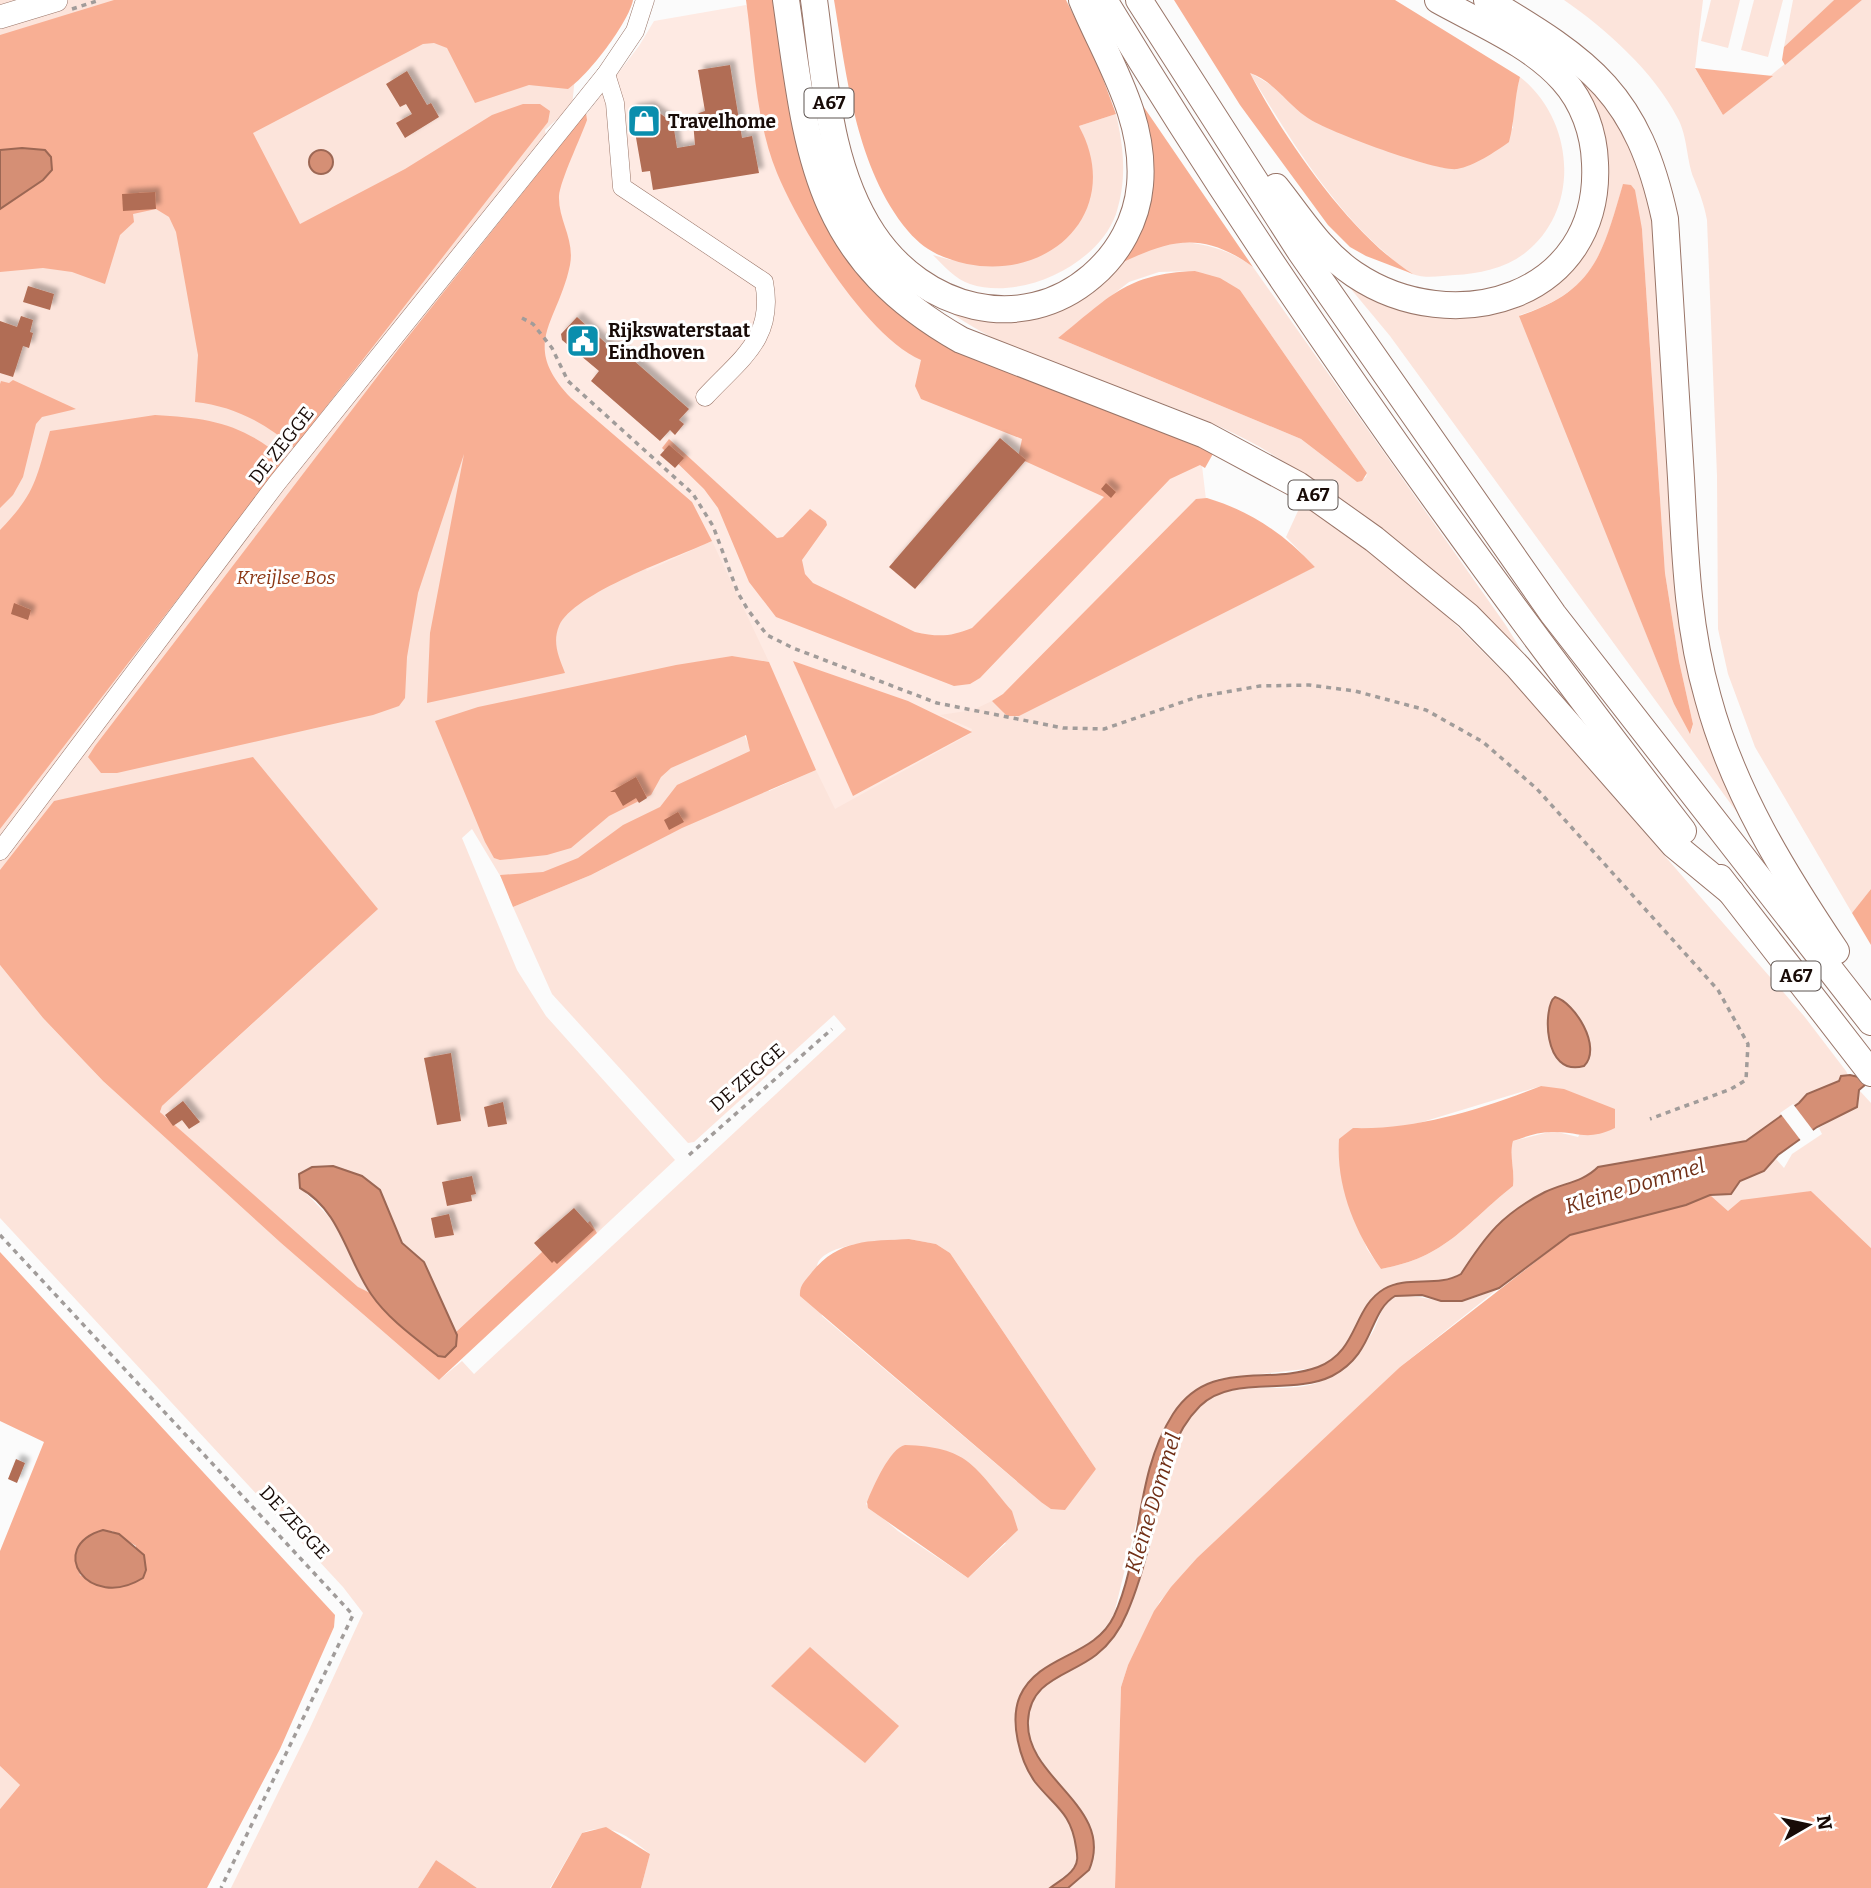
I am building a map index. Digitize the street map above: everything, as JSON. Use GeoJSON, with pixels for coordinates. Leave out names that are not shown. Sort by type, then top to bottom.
{"type":"FeatureCollection","features":[{"type":"Feature","properties":{"kind":"highway","name":"A67"},"geometry":{"type":"LineString","coordinates":[[786,0],[804,124],[819,181],[848,239],[891,290],[928,320],[978,348],[1205,435],[1251,458],[1298,485],[1374,538],[1468,615],[1518,667],[1674,845],[1731,892]]}},
{"type":"Feature","properties":{"kind":"highway","name":"A67"},"geometry":{"type":"LineString","coordinates":[[814,0],[840,160],[856,203],[874,236],[908,273],[939,294],[956,303],[1004,311],[1045,304],[1085,283],[1118,248],[1137,203],[1141,174],[1136,126],[1124,90],[1082,0]]}},
{"type":"Feature","properties":{"kind":"highway","name":"A67"},"geometry":{"type":"LineString","coordinates":[[1104,0],[1270,262],[1421,483],[1573,690],[1866,1067]]}},
{"type":"Feature","properties":{"kind":"highway","name":"A67"},"geometry":{"type":"LineString","coordinates":[[1139,0],[1203,104],[1300,251],[1553,614],[1871,1022]]}},
{"type":"Feature","properties":{"kind":"highway","name":"A67"},"geometry":{"type":"LineString","coordinates":[[1203,104],[1273,183],[1325,249],[1355,275],[1401,297],[1450,306],[1489,303],[1522,292],[1541,281],[1562,260],[1585,226],[1595,191],[1596,173],[1588,124],[1572,92],[1554,71],[1524,49],[1438,0]]}},
{"type":"Feature","properties":{"kind":"highway","name":"A67"},"geometry":{"type":"LineString","coordinates":[[1487,0],[1566,48],[1595,75],[1627,116],[1651,163],[1665,219],[1688,599],[1700,668],[1718,731],[1751,811],[1871,1014]]}},
{"type":"Feature","properties":{"kind":"main road"},"geometry":{"type":"LineString","coordinates":[[0,17],[56,0]]}},
{"type":"Feature","properties":{"kind":"street","name":"DE ZEGGE"},"geometry":{"type":"LineString","coordinates":[[0,850],[277,484],[606,74],[635,31],[645,0]]}},
{"type":"Feature","properties":{"kind":"street"},"geometry":{"type":"LineString","coordinates":[[606,74],[615,103],[622,187],[764,282],[768,304],[762,334],[705,397]]}},
{"type":"Feature","properties":{"kind":"path"},"geometry":{"type":"LineString","coordinates":[[522,318],[533,324],[551,348],[568,381],[693,494],[713,526],[738,593],[748,610],[767,635],[793,648],[937,703],[1063,728],[1104,729],[1197,697],[1260,686],[1309,685],[1355,691],[1426,710],[1483,741],[1537,789],[1718,990],[1748,1044],[1746,1080],[1731,1089],[1650,1119]]}},
{"type":"Feature","properties":{"kind":"path","name":"DE ZEGGE"},"geometry":{"type":"LineString","coordinates":[[689,1155],[832,1029]]}},
{"type":"Feature","properties":{"kind":"path","name":"DE ZEGGE"},"geometry":{"type":"LineString","coordinates":[[0,1235],[353,1615],[221,1888]]}},
{"type":"Feature","properties":{"kind":"shaded area"},"geometry":{"type":"Polygon","coordinates":[[[746,5],[763,27],[847,265],[1201,457],[1207,508],[1058,672],[832,836],[475,375],[579,124],[639,46],[654,21],[746,5]]]}},
{"type":"Feature","properties":{"kind":"green space","name":"Kreijlse Bos"},"geometry":{"type":"Polygon","coordinates":[[[0,0],[583,0],[572,106],[545,130],[556,204],[512,307],[647,571],[712,541],[769,662],[732,656],[692,663],[726,693],[769,791],[816,770],[835,809],[970,734],[972,729],[940,715],[973,710],[992,701],[1007,716],[1315,567],[1286,537],[1303,500],[1348,533],[1443,612],[1517,686],[1804,1016],[1848,1075],[1842,1076],[1840,1081],[1808,1093],[1800,1103],[1746,1141],[1682,1152],[1548,1191],[1525,1204],[1461,1274],[1436,1283],[1399,1284],[1362,1314],[1345,1348],[1333,1360],[1314,1368],[1217,1379],[1174,1413],[1150,1467],[1113,1618],[1088,1647],[1036,1673],[1016,1721],[1054,1801],[1069,1818],[1074,1835],[1078,1859],[1074,1868],[1050,1888],[641,1888],[650,1854],[626,1836],[601,1829],[582,1833],[550,1888],[477,1888],[436,1860],[418,1888],[231,1888],[363,1613],[343,1587],[0,1218],[0,965],[43,1018],[103,1081],[281,1243],[439,1380],[462,1361],[474,1374],[846,1029],[834,1015],[694,1142],[688,1143],[552,994],[513,907],[620,860],[514,899],[472,829],[462,838],[517,970],[546,1016],[675,1160],[597,1233],[590,1222],[549,1258],[543,1251],[456,1332],[424,1262],[402,1243],[380,1190],[362,1176],[300,1187],[335,1223],[369,1292],[358,1288],[326,1261],[160,1112],[162,1106],[319,963],[0,947],[0,0]],[[1565,1002],[1550,1018],[1549,1035],[1575,1017],[1565,1002]],[[1541,1086],[1419,1123],[1358,1223],[1367,1249],[1381,1269],[1404,1264],[1439,1248],[1513,1186],[1513,1141],[1553,1131],[1578,1137],[1599,1103],[1541,1086]],[[909,1239],[843,1247],[822,1258],[817,1266],[816,1278],[822,1316],[1041,1502],[1096,1469],[950,1253],[936,1244],[909,1239]],[[889,1461],[866,1504],[898,1531],[968,1578],[1006,1543],[889,1461]]]}},
{"type":"Feature","properties":{"kind":"green space"},"geometry":{"type":"Polygon","coordinates":[[[114,0],[633,0],[624,21],[606,48],[586,73],[568,89],[529,85],[475,103],[447,48],[434,43],[423,44],[253,133],[300,224],[405,169],[492,115],[523,104],[540,104],[550,111],[548,122],[294,448],[248,417],[223,407],[195,402],[198,355],[176,232],[169,217],[156,209],[133,214],[134,222],[120,235],[105,284],[72,272],[43,268],[0,272],[0,209],[42,180],[22,148],[0,150],[0,35],[114,0]]]}},
{"type":"Feature","properties":{"kind":"green space"},"geometry":{"type":"Polygon","coordinates":[[[746,0],[781,0],[889,296],[1214,452],[1205,468],[1200,465],[1170,479],[980,678],[970,684],[954,686],[776,617],[749,582],[718,508],[704,489],[662,448],[669,439],[777,538],[783,537],[810,509],[826,521],[827,525],[802,560],[805,574],[813,583],[915,632],[931,635],[950,635],[972,628],[1104,497],[1018,458],[1022,439],[921,399],[915,386],[921,360],[900,348],[858,305],[818,250],[787,196],[764,131],[746,0]]]}},
{"type":"Feature","properties":{"kind":"green space"},"geometry":{"type":"Polygon","coordinates":[[[834,0],[1066,0],[1096,60],[1116,114],[1079,126],[1091,156],[1093,185],[1086,211],[1072,232],[1052,250],[1027,261],[998,266],[967,264],[950,259],[934,253],[914,238],[890,206],[865,151],[849,91],[834,0]]]}},
{"type":"Feature","properties":{"kind":"green space"},"geometry":{"type":"Polygon","coordinates":[[[1174,0],[1395,0],[1520,77],[1509,142],[1484,158],[1457,169],[1427,164],[1333,131],[1305,116],[1266,81],[1250,73],[1300,155],[1343,211],[1366,236],[1413,274],[1366,256],[1350,247],[1328,225],[1240,105],[1174,0]]]}},
{"type":"Feature","properties":{"kind":"green space"},"geometry":{"type":"Polygon","coordinates":[[[1564,0],[1703,0],[1695,68],[1723,115],[1862,0],[1871,0],[1871,889],[1852,913],[1755,747],[1728,674],[1718,629],[1717,476],[1707,220],[1691,172],[1683,132],[1667,100],[1642,68],[1612,37],[1564,0]]]}},
{"type":"Feature","properties":{"kind":"green space"},"geometry":{"type":"Polygon","coordinates":[[[1711,0],[1740,0],[1728,48],[1701,41],[1711,0]]]}},
{"type":"Feature","properties":{"kind":"green space"},"geometry":{"type":"Polygon","coordinates":[[[1754,0],[1783,0],[1768,57],[1741,50],[1754,0]]]}},
{"type":"Feature","properties":{"kind":"green space"},"geometry":{"type":"Polygon","coordinates":[[[1793,0],[1834,0],[1784,47],[1793,0]]]}},
{"type":"Feature","properties":{"kind":"green space"},"geometry":{"type":"Polygon","coordinates":[[[1834,0],[1862,0],[1785,65],[1782,60],[1784,47],[1834,0]]]}},
{"type":"Feature","properties":{"kind":"green space"},"geometry":{"type":"Polygon","coordinates":[[[1550,47],[1609,100],[1652,187],[1682,591],[1760,844],[1390,336],[1341,277],[1506,302],[1602,202],[1550,47]],[[1623,185],[1609,231],[1592,267],[1580,282],[1565,294],[1520,315],[1674,704],[1691,733],[1693,724],[1679,661],[1665,573],[1642,229],[1623,185]]]}},
{"type":"Feature","properties":{"kind":"green space"},"geometry":{"type":"Polygon","coordinates":[[[1695,68],[1773,76],[1723,115],[1695,68]]]}},
{"type":"Feature","properties":{"kind":"green space"},"geometry":{"type":"Polygon","coordinates":[[[1249,72],[1271,85],[1305,116],[1443,168],[1513,128],[1513,104],[1520,77],[1538,95],[1552,116],[1560,140],[1564,164],[1563,189],[1556,213],[1543,235],[1525,253],[1509,263],[1482,272],[1428,277],[1412,274],[1363,232],[1326,189],[1249,72]]]}},
{"type":"Feature","properties":{"kind":"green space"},"geometry":{"type":"Polygon","coordinates":[[[1139,100],[1253,267],[1216,247],[1183,243],[1167,245],[1113,267],[1120,260],[1139,100]]]}},
{"type":"Feature","properties":{"kind":"green space","name":"Kreijlse Bos"},"geometry":{"type":"Polygon","coordinates":[[[586,113],[587,120],[560,189],[559,205],[571,256],[564,285],[546,333],[547,363],[571,398],[692,502],[712,541],[604,589],[568,614],[559,626],[556,638],[565,673],[427,703],[430,633],[464,454],[418,593],[407,657],[405,698],[399,706],[373,715],[117,773],[101,773],[88,757],[95,746],[400,347],[586,113]]]}},
{"type":"Feature","properties":{"kind":"green space"},"geometry":{"type":"Polygon","coordinates":[[[1116,114],[1123,164],[1122,189],[1116,214],[1107,232],[1093,249],[1075,263],[1034,283],[990,288],[959,279],[933,255],[951,260],[1083,134],[1079,126],[1116,114]]]}},
{"type":"Feature","properties":{"kind":"green space"},"geometry":{"type":"Polygon","coordinates":[[[1623,184],[1631,185],[1635,190],[1642,229],[1665,573],[1679,661],[1693,724],[1690,734],[1674,704],[1519,316],[1564,295],[1580,282],[1592,267],[1609,231],[1623,184]]]}},
{"type":"Feature","properties":{"kind":"green space"},"geometry":{"type":"Polygon","coordinates":[[[1177,241],[1187,242],[1226,252],[1253,267],[1505,624],[1541,682],[1345,508],[1288,464],[1209,421],[1007,345],[969,325],[934,300],[995,319],[1145,251],[1177,241]],[[1195,271],[1159,272],[1129,282],[1058,338],[1301,439],[1357,482],[1366,477],[1367,473],[1240,290],[1195,271]]]}},
{"type":"Feature","properties":{"kind":"green space"},"geometry":{"type":"Polygon","coordinates":[[[1195,271],[1220,278],[1240,290],[1367,473],[1362,481],[1357,482],[1301,439],[1058,338],[1120,290],[1151,277],[1195,271]]]}},
{"type":"Feature","properties":{"kind":"green space"},"geometry":{"type":"Polygon","coordinates":[[[13,380],[76,409],[42,417],[36,424],[23,477],[13,495],[0,508],[0,384],[1,381],[9,383],[13,380]]]}},
{"type":"Feature","properties":{"kind":"green space"},"geometry":{"type":"Polygon","coordinates":[[[155,415],[209,421],[239,430],[285,460],[0,829],[0,530],[28,495],[50,431],[155,415]]]}},
{"type":"Feature","properties":{"kind":"green space"},"geometry":{"type":"Polygon","coordinates":[[[1207,498],[1223,503],[1266,525],[1315,567],[1019,716],[1007,716],[992,701],[1003,694],[1196,499],[1207,498]]]}},
{"type":"Feature","properties":{"kind":"green space"},"geometry":{"type":"Polygon","coordinates":[[[732,656],[769,662],[816,770],[682,828],[591,875],[513,907],[500,875],[543,872],[578,858],[623,825],[660,807],[677,785],[750,751],[746,735],[671,768],[661,777],[651,795],[609,816],[571,848],[547,855],[500,860],[494,858],[485,842],[435,721],[478,707],[676,665],[732,656]]]}},
{"type":"Feature","properties":{"kind":"green space"},"geometry":{"type":"Polygon","coordinates":[[[793,661],[908,701],[972,732],[853,796],[793,661]]]}},
{"type":"Feature","properties":{"kind":"green space"},"geometry":{"type":"Polygon","coordinates":[[[253,757],[378,909],[162,1106],[160,1112],[358,1287],[457,1335],[456,1332],[543,1251],[550,1257],[590,1221],[597,1233],[439,1380],[281,1243],[103,1081],[43,1018],[0,965],[0,870],[54,801],[253,757]]]}},
{"type":"Feature","properties":{"kind":"green space"},"geometry":{"type":"Polygon","coordinates":[[[1871,889],[1871,945],[1852,913],[1871,889]]]}},
{"type":"Feature","properties":{"kind":"green space"},"geometry":{"type":"Polygon","coordinates":[[[1541,1086],[1564,1089],[1615,1109],[1615,1128],[1589,1135],[1546,1132],[1513,1141],[1513,1186],[1439,1248],[1404,1264],[1381,1269],[1363,1239],[1349,1207],[1340,1174],[1339,1139],[1353,1128],[1425,1122],[1495,1103],[1541,1086]]]}},
{"type":"Feature","properties":{"kind":"green space"},"geometry":{"type":"Polygon","coordinates":[[[1859,1090],[1871,1103],[1871,1248],[1811,1191],[1728,1211],[1710,1195],[1726,1193],[1738,1182],[1776,1159],[1784,1168],[1792,1154],[1822,1134],[1819,1128],[1846,1111],[1859,1090]]]}},
{"type":"Feature","properties":{"kind":"green space"},"geometry":{"type":"Polygon","coordinates":[[[1811,1191],[1871,1248],[1871,1888],[1115,1888],[1121,1687],[1128,1665],[1154,1611],[1197,1558],[1400,1367],[1570,1235],[1686,1205],[1710,1195],[1728,1211],[1741,1200],[1811,1191]]]}},
{"type":"Feature","properties":{"kind":"green space"},"geometry":{"type":"Polygon","coordinates":[[[909,1239],[936,1244],[950,1253],[1096,1469],[1065,1510],[1051,1509],[1041,1502],[800,1296],[805,1280],[833,1253],[856,1244],[909,1239]]]}},
{"type":"Feature","properties":{"kind":"green space"},"geometry":{"type":"Polygon","coordinates":[[[0,1252],[335,1615],[334,1627],[280,1749],[207,1888],[0,1888],[0,1809],[20,1785],[0,1766],[0,1551],[44,1442],[0,1421],[0,1252]],[[112,1531],[86,1538],[78,1548],[80,1575],[107,1588],[137,1582],[136,1546],[112,1531]]]}},
{"type":"Feature","properties":{"kind":"green space"},"geometry":{"type":"Polygon","coordinates":[[[1499,1288],[1400,1367],[1160,1601],[1128,1665],[1121,1687],[1115,1888],[1068,1888],[1089,1866],[1094,1845],[1087,1823],[1040,1758],[1030,1735],[1029,1711],[1044,1686],[1107,1645],[1123,1622],[1145,1562],[1167,1463],[1182,1427],[1193,1412],[1221,1393],[1253,1388],[1302,1386],[1317,1383],[1330,1376],[1364,1344],[1372,1334],[1385,1305],[1395,1296],[1462,1301],[1499,1288]]]}},
{"type":"Feature","properties":{"kind":"green space"},"geometry":{"type":"Polygon","coordinates":[[[905,1445],[943,1450],[968,1462],[1012,1511],[1018,1530],[968,1578],[868,1508],[867,1502],[883,1469],[894,1453],[905,1445]]]}},
{"type":"Feature","properties":{"kind":"green space"},"geometry":{"type":"Polygon","coordinates":[[[810,1647],[899,1726],[865,1763],[771,1686],[810,1647]]]}},
{"type":"Feature","properties":{"kind":"green space"},"geometry":{"type":"Polygon","coordinates":[[[0,1766],[20,1785],[0,1809],[0,1766]]]}},
{"type":"Feature","properties":{"kind":"green space"},"geometry":{"type":"Polygon","coordinates":[[[606,1827],[650,1854],[641,1888],[551,1888],[582,1833],[606,1827]]]}},
{"type":"Feature","properties":{"kind":"green space"},"geometry":{"type":"Polygon","coordinates":[[[436,1860],[477,1888],[418,1888],[436,1860]]]}},
{"type":"Feature","properties":{"kind":"water"},"geometry":{"type":"Polygon","coordinates":[[[0,150],[45,150],[51,157],[52,170],[43,180],[0,209],[0,150]]]}},
{"type":"Feature","properties":{"kind":"water"},"geometry":{"type":"Polygon","coordinates":[[[321,150],[332,157],[333,162],[326,173],[321,174],[310,167],[309,162],[316,151],[321,150]]]}},
{"type":"Feature","properties":{"kind":"water"},"geometry":{"type":"Polygon","coordinates":[[[1555,997],[1570,1007],[1584,1026],[1590,1048],[1589,1058],[1584,1066],[1570,1067],[1560,1061],[1553,1052],[1548,1026],[1551,1003],[1555,997]]]}},
{"type":"Feature","properties":{"kind":"water","name":"Kleine Dommel"},"geometry":{"type":"Polygon","coordinates":[[[1850,1075],[1871,1080],[1859,1090],[1857,1107],[1817,1127],[1778,1155],[1764,1171],[1740,1181],[1731,1194],[1710,1195],[1686,1205],[1570,1235],[1499,1288],[1462,1301],[1441,1301],[1422,1295],[1395,1296],[1380,1312],[1356,1356],[1332,1376],[1299,1385],[1228,1391],[1213,1396],[1200,1406],[1179,1435],[1166,1467],[1143,1566],[1121,1625],[1096,1655],[1043,1687],[1030,1707],[1028,1721],[1031,1741],[1040,1760],[1081,1810],[1090,1828],[1094,1848],[1089,1870],[1068,1888],[1050,1888],[1074,1868],[1077,1860],[1074,1835],[1066,1818],[1035,1782],[1025,1763],[1016,1729],[1017,1706],[1029,1682],[1053,1663],[1094,1640],[1114,1616],[1130,1566],[1151,1462],[1173,1414],[1187,1397],[1204,1386],[1221,1380],[1298,1372],[1318,1367],[1341,1351],[1366,1307],[1384,1289],[1403,1283],[1442,1280],[1461,1274],[1496,1227],[1530,1200],[1580,1179],[1598,1167],[1746,1141],[1799,1103],[1807,1094],[1839,1081],[1841,1076],[1850,1075]]]}},
{"type":"Feature","properties":{"kind":"water"},"geometry":{"type":"Polygon","coordinates":[[[333,1166],[362,1176],[380,1190],[402,1243],[424,1262],[457,1335],[456,1346],[445,1357],[438,1356],[411,1335],[378,1303],[363,1280],[334,1222],[314,1197],[300,1188],[299,1174],[312,1167],[333,1166]]]}},
{"type":"Feature","properties":{"kind":"water"},"geometry":{"type":"Polygon","coordinates":[[[103,1530],[119,1534],[144,1555],[146,1570],[143,1578],[123,1586],[105,1587],[91,1582],[81,1573],[76,1562],[77,1549],[86,1538],[103,1530]]]}},
{"type":"Feature","properties":{"kind":"pier"},"geometry":{"type":"Polygon","coordinates":[[[1793,1104],[1815,1133],[1802,1142],[1780,1113],[1793,1104]]]}},
{"type":"Feature","properties":{"kind":"building"},"geometry":{"type":"Polygon","coordinates":[[[730,65],[742,138],[752,136],[759,173],[653,190],[650,171],[642,172],[631,109],[650,106],[673,123],[677,148],[695,145],[693,121],[699,113],[705,111],[698,70],[730,65]]]}},
{"type":"Feature","properties":{"kind":"building"},"geometry":{"type":"Polygon","coordinates":[[[407,71],[427,105],[431,103],[439,117],[405,138],[396,123],[412,114],[406,104],[400,107],[386,84],[407,71]]]}},
{"type":"Feature","properties":{"kind":"building"},"geometry":{"type":"Polygon","coordinates":[[[155,192],[156,209],[123,211],[122,194],[155,192]]]}},
{"type":"Feature","properties":{"kind":"building"},"geometry":{"type":"Polygon","coordinates":[[[28,286],[54,294],[50,310],[23,302],[28,286]]]}},
{"type":"Feature","properties":{"kind":"building"},"geometry":{"type":"Polygon","coordinates":[[[21,316],[33,320],[30,332],[33,333],[29,348],[23,346],[13,377],[0,373],[0,321],[17,327],[21,316]]]}},
{"type":"Feature","properties":{"kind":"building"},"geometry":{"type":"Polygon","coordinates":[[[577,317],[610,347],[616,345],[689,409],[679,420],[684,424],[675,435],[670,430],[660,441],[591,381],[599,371],[562,340],[561,334],[577,317]]]}},
{"type":"Feature","properties":{"kind":"building"},"geometry":{"type":"Polygon","coordinates":[[[1000,438],[1026,460],[915,589],[889,567],[1000,438]]]}},
{"type":"Feature","properties":{"kind":"building"},"geometry":{"type":"Polygon","coordinates":[[[669,445],[684,458],[675,468],[660,455],[669,445]]]}},
{"type":"Feature","properties":{"kind":"building"},"geometry":{"type":"Polygon","coordinates":[[[1106,483],[1116,492],[1111,498],[1101,489],[1106,483]]]}},
{"type":"Feature","properties":{"kind":"building"},"geometry":{"type":"Polygon","coordinates":[[[14,603],[31,610],[28,620],[11,614],[14,603]]]}},
{"type":"Feature","properties":{"kind":"building"},"geometry":{"type":"Polygon","coordinates":[[[636,777],[647,798],[639,803],[636,798],[623,806],[615,792],[610,792],[636,777]]]}},
{"type":"Feature","properties":{"kind":"building"},"geometry":{"type":"Polygon","coordinates":[[[678,812],[684,822],[669,830],[664,820],[678,812]]]}},
{"type":"Feature","properties":{"kind":"building"},"geometry":{"type":"Polygon","coordinates":[[[451,1053],[461,1121],[437,1125],[424,1058],[451,1053]]]}},
{"type":"Feature","properties":{"kind":"building"},"geometry":{"type":"Polygon","coordinates":[[[183,1101],[200,1122],[189,1129],[182,1120],[173,1126],[165,1115],[183,1101]]]}},
{"type":"Feature","properties":{"kind":"building"},"geometry":{"type":"Polygon","coordinates":[[[503,1102],[507,1124],[488,1127],[484,1107],[503,1102]]]}},
{"type":"Feature","properties":{"kind":"building"},"geometry":{"type":"Polygon","coordinates":[[[472,1176],[476,1194],[471,1195],[472,1201],[447,1206],[442,1182],[472,1176]]]}},
{"type":"Feature","properties":{"kind":"building"},"geometry":{"type":"Polygon","coordinates":[[[574,1208],[594,1230],[557,1264],[554,1261],[552,1263],[534,1243],[574,1208]]]}},
{"type":"Feature","properties":{"kind":"building"},"geometry":{"type":"Polygon","coordinates":[[[449,1214],[454,1235],[435,1238],[431,1218],[449,1214]]]}},
{"type":"Feature","properties":{"kind":"building"},"geometry":{"type":"Polygon","coordinates":[[[16,1459],[25,1463],[17,1483],[8,1479],[16,1459]]]}},
{"type":"Feature","properties":{"kind":"place","name":"Travelhome"},"geometry":{"type":"Point","coordinates":[644,121]}},
{"type":"Feature","properties":{"kind":"place","name":"Rijkswaterstaat Eindhoven"},"geometry":{"type":"Point","coordinates":[583,341]}}]}
